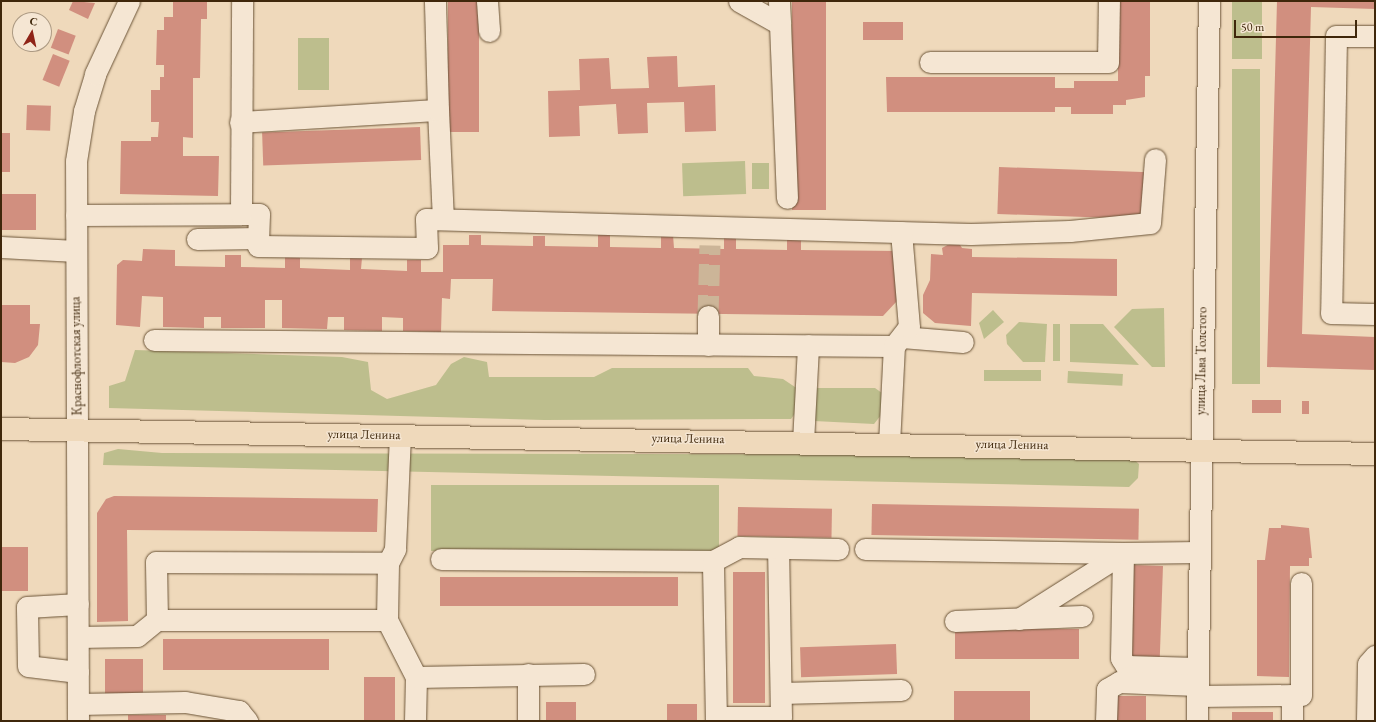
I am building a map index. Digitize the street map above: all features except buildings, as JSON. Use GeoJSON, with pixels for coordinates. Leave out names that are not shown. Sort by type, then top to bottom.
{"type":"FeatureCollection","features":[{"type":"Feature","properties":{"kind":"main road","name":"улица Ленина"},"geometry":{"type":"LineString","coordinates":[[1,429],[803,442],[1375,454]]}},
{"type":"Feature","properties":{"kind":"street","name":"Краснофлотская улица"},"geometry":{"type":"LineString","coordinates":[[78,713],[76,161],[84,111],[95,74],[129,1]]}},
{"type":"Feature","properties":{"kind":"street"},"geometry":{"type":"LineString","coordinates":[[242,1],[240,122],[242,214]]}},
{"type":"Feature","properties":{"kind":"street"},"geometry":{"type":"LineString","coordinates":[[435,1],[443,220]]}},
{"type":"Feature","properties":{"kind":"street"},"geometry":{"type":"LineString","coordinates":[[487,1],[489,31]]}},
{"type":"Feature","properties":{"kind":"street"},"geometry":{"type":"LineString","coordinates":[[930,62],[1108,62],[1109,1]]}},
{"type":"Feature","properties":{"kind":"street","name":"улица Льва Толстого"},"geometry":{"type":"LineString","coordinates":[[1196,721],[1209,1]]}},
{"type":"Feature","properties":{"kind":"street"},"geometry":{"type":"LineString","coordinates":[[734,2],[780,24]]}},
{"type":"Feature","properties":{"kind":"street"},"geometry":{"type":"LineString","coordinates":[[779,2],[787,198]]}},
{"type":"Feature","properties":{"kind":"street"},"geometry":{"type":"LineString","coordinates":[[1375,36],[1336,36],[1330,312],[1375,314]]}},
{"type":"Feature","properties":{"kind":"street"},"geometry":{"type":"LineString","coordinates":[[240,122],[438,110]]}},
{"type":"Feature","properties":{"kind":"street"},"geometry":{"type":"LineString","coordinates":[[76,215],[259,214],[258,246],[427,248],[426,219],[710,236],[901,232],[979,234],[1144,225],[1150,223],[1152,216],[1155,158]]}},
{"type":"Feature","properties":{"kind":"street"},"geometry":{"type":"LineString","coordinates":[[889,444],[898,341],[909,326],[901,232]]}},
{"type":"Feature","properties":{"kind":"street"},"geometry":{"type":"LineString","coordinates":[[197,239],[258,238]]}},
{"type":"Feature","properties":{"kind":"street"},"geometry":{"type":"LineString","coordinates":[[1,247],[76,251]]}},
{"type":"Feature","properties":{"kind":"street"},"geometry":{"type":"LineString","coordinates":[[708,316],[708,344]]}},
{"type":"Feature","properties":{"kind":"street"},"geometry":{"type":"LineString","coordinates":[[154,340],[808,345],[898,341],[963,342]]}},
{"type":"Feature","properties":{"kind":"street"},"geometry":{"type":"LineString","coordinates":[[803,442],[808,345]]}},
{"type":"Feature","properties":{"kind":"street"},"geometry":{"type":"LineString","coordinates":[[400,435],[395,549],[388,563],[387,620],[416,677],[415,721]]}},
{"type":"Feature","properties":{"kind":"street"},"geometry":{"type":"LineString","coordinates":[[441,559],[713,561],[738,547],[838,549]]}},
{"type":"Feature","properties":{"kind":"street"},"geometry":{"type":"LineString","coordinates":[[713,561],[716,719],[781,717],[778,548]]}},
{"type":"Feature","properties":{"kind":"street"},"geometry":{"type":"LineString","coordinates":[[865,549],[1123,553],[1199,552]]}},
{"type":"Feature","properties":{"kind":"street"},"geometry":{"type":"LineString","coordinates":[[1018,619],[1123,553]]}},
{"type":"Feature","properties":{"kind":"street"},"geometry":{"type":"LineString","coordinates":[[1123,553],[1121,658],[1126,666],[1197,683],[1301,695],[1301,583]]}},
{"type":"Feature","properties":{"kind":"street"},"geometry":{"type":"LineString","coordinates":[[157,620],[156,562],[388,563]]}},
{"type":"Feature","properties":{"kind":"street"},"geometry":{"type":"LineString","coordinates":[[78,604],[27,607],[28,666],[78,672]]}},
{"type":"Feature","properties":{"kind":"street"},"geometry":{"type":"LineString","coordinates":[[955,621],[1082,616]]}},
{"type":"Feature","properties":{"kind":"street"},"geometry":{"type":"LineString","coordinates":[[78,637],[136,636],[157,620],[387,620]]}},
{"type":"Feature","properties":{"kind":"street"},"geometry":{"type":"LineString","coordinates":[[1366,721],[1368,664],[1375,656]]}},
{"type":"Feature","properties":{"kind":"street"},"geometry":{"type":"LineString","coordinates":[[528,674],[528,721]]}},
{"type":"Feature","properties":{"kind":"street"},"geometry":{"type":"LineString","coordinates":[[416,677],[584,674]]}},
{"type":"Feature","properties":{"kind":"street"},"geometry":{"type":"LineString","coordinates":[[1106,721],[1107,689],[1120,682],[1197,683]]}},
{"type":"Feature","properties":{"kind":"street"},"geometry":{"type":"LineString","coordinates":[[781,693],[902,690]]}},
{"type":"Feature","properties":{"kind":"street"},"geometry":{"type":"LineString","coordinates":[[1292,695],[1292,721]]}},
{"type":"Feature","properties":{"kind":"street"},"geometry":{"type":"LineString","coordinates":[[78,713],[239,711],[247,721]]}},
{"type":"Feature","properties":{"kind":"green space"},"geometry":{"type":"Polygon","coordinates":[[[1232,1],[1262,1],[1262,59],[1232,59],[1232,1]]]}},
{"type":"Feature","properties":{"kind":"green space"},"geometry":{"type":"Polygon","coordinates":[[[298,38],[329,38],[329,90],[298,90],[298,38]]]}},
{"type":"Feature","properties":{"kind":"green space"},"geometry":{"type":"Polygon","coordinates":[[[1232,69],[1260,69],[1260,384],[1232,384],[1232,69]]]}},
{"type":"Feature","properties":{"kind":"green space"},"geometry":{"type":"Polygon","coordinates":[[[745,161],[746,194],[683,196],[682,163],[745,161]]]}},
{"type":"Feature","properties":{"kind":"green space"},"geometry":{"type":"Polygon","coordinates":[[[752,163],[769,163],[769,189],[752,189],[752,163]]]}},
{"type":"Feature","properties":{"kind":"green space"},"geometry":{"type":"Polygon","coordinates":[[[1164,308],[1165,367],[1152,367],[1114,327],[1132,309],[1164,308]]]}},
{"type":"Feature","properties":{"kind":"green space"},"geometry":{"type":"Polygon","coordinates":[[[993,310],[1004,322],[984,339],[979,323],[993,310]]]}},
{"type":"Feature","properties":{"kind":"green space"},"geometry":{"type":"Polygon","coordinates":[[[1019,322],[1047,324],[1045,362],[1023,362],[1007,344],[1006,335],[1019,322]]]}},
{"type":"Feature","properties":{"kind":"green space"},"geometry":{"type":"Polygon","coordinates":[[[1053,324],[1060,324],[1060,361],[1053,361],[1053,324]]]}},
{"type":"Feature","properties":{"kind":"green space"},"geometry":{"type":"Polygon","coordinates":[[[1070,324],[1103,324],[1139,365],[1070,362],[1070,324]]]}},
{"type":"Feature","properties":{"kind":"green space"},"geometry":{"type":"Polygon","coordinates":[[[135,350],[342,357],[368,362],[371,390],[387,399],[436,385],[451,364],[464,357],[487,362],[489,377],[594,377],[612,368],[748,368],[754,376],[783,379],[798,389],[796,412],[791,419],[544,420],[109,408],[109,386],[125,381],[135,350]]]}},
{"type":"Feature","properties":{"kind":"green space"},"geometry":{"type":"Polygon","coordinates":[[[984,370],[1041,370],[1041,381],[984,381],[984,370]]]}},
{"type":"Feature","properties":{"kind":"green space"},"geometry":{"type":"Polygon","coordinates":[[[1068,371],[1123,374],[1122,386],[1067,383],[1068,371]]]}},
{"type":"Feature","properties":{"kind":"green space"},"geometry":{"type":"Polygon","coordinates":[[[813,388],[875,388],[889,398],[885,410],[874,424],[814,421],[813,388]]]}},
{"type":"Feature","properties":{"kind":"green space"},"geometry":{"type":"Polygon","coordinates":[[[118,449],[162,453],[1117,455],[1130,456],[1139,464],[1138,478],[1129,487],[103,465],[104,453],[118,449]]]}},
{"type":"Feature","properties":{"kind":"green space"},"geometry":{"type":"Polygon","coordinates":[[[431,485],[719,485],[719,551],[431,551],[431,485]]]}},
{"type":"Feature","properties":{"kind":"tunnel"},"geometry":{"type":"LineString","coordinates":[[708,316],[710,245]]}}]}
